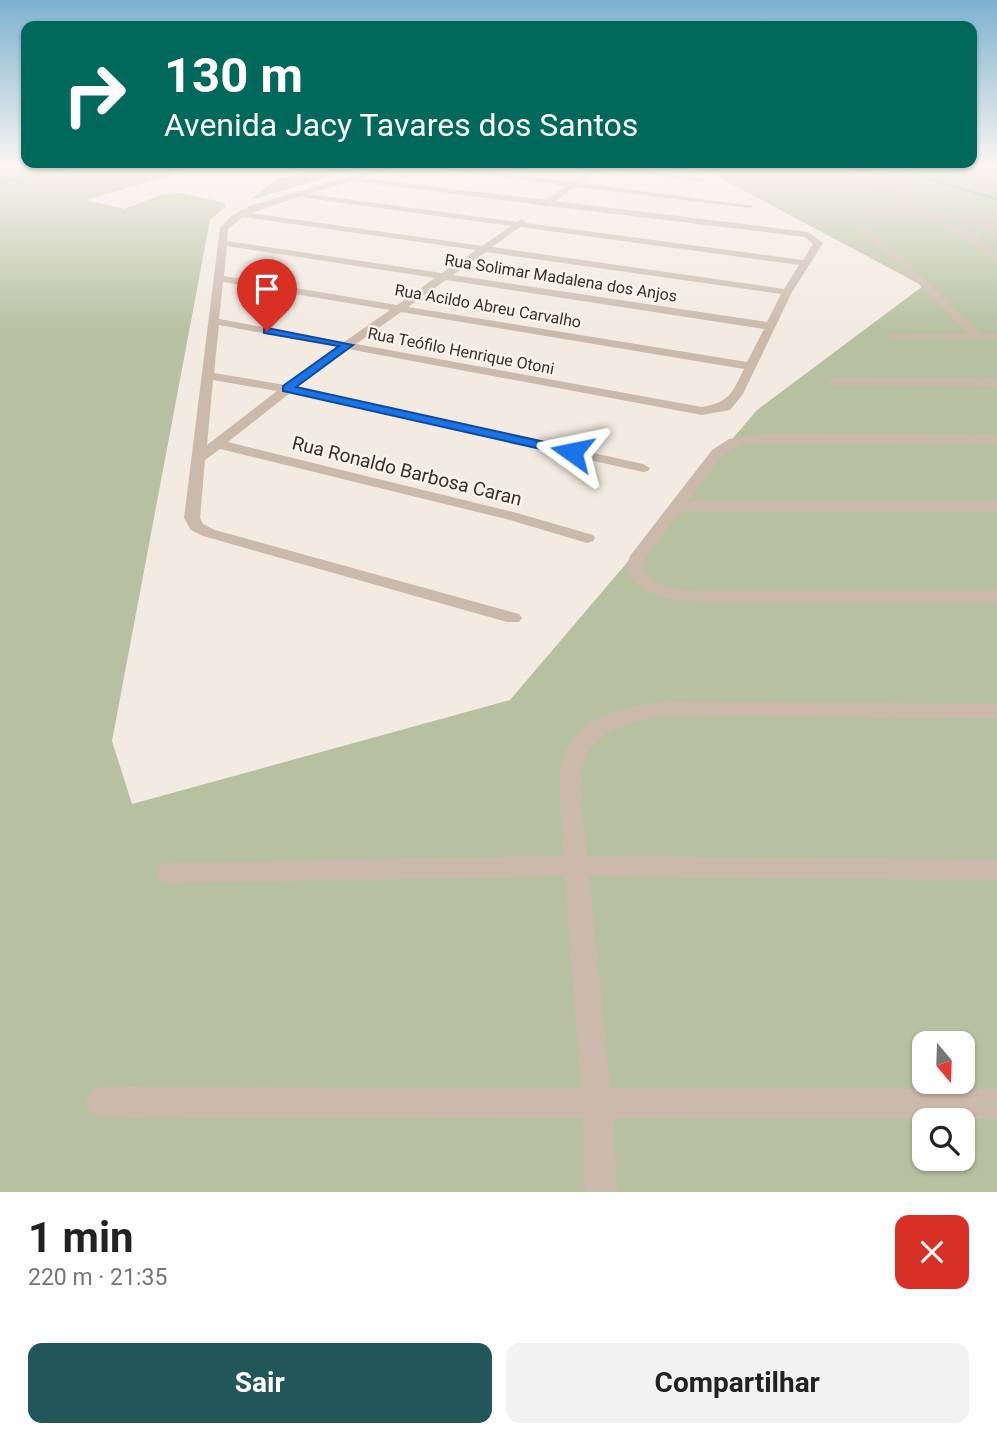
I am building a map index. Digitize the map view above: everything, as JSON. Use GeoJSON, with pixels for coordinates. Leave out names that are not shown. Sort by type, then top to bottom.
{"type":"FeatureCollection","features":[{"type":"Feature","properties":{"kind":"street"},"geometry":{"type":"LineString","coordinates":[[234,220],[224,228],[221,279],[197,460],[192,518],[197,527],[513,618]]}},
{"type":"Feature","properties":{"kind":"street"},"geometry":{"type":"LineString","coordinates":[[280,220],[787,292]]}},
{"type":"Feature","properties":{"kind":"street"},"geometry":{"type":"LineString","coordinates":[[486,220],[805,263]]}},
{"type":"Feature","properties":{"kind":"street"},"geometry":{"type":"LineString","coordinates":[[197,460],[287,388],[525,220]]}},
{"type":"Feature","properties":{"kind":"street"},"geometry":{"type":"LineString","coordinates":[[679,220],[808,236],[818,242],[787,292],[750,366]]}},
{"type":"Feature","properties":{"kind":"street"},"geometry":{"type":"LineString","coordinates":[[852,220],[910,269],[977,337]]}},
{"type":"Feature","properties":{"kind":"street"},"geometry":{"type":"LineString","coordinates":[[936,220],[979,243],[997,249]]}},
{"type":"Feature","properties":{"kind":"street"},"geometry":{"type":"LineString","coordinates":[[959,220],[997,230]]}},
{"type":"Feature","properties":{"kind":"street"},"geometry":{"type":"LineString","coordinates":[[997,230],[976,233],[973,237],[997,259]]}},
{"type":"Feature","properties":{"kind":"street","name":"Rua Solimar Madalena dos Anjos"},"geometry":{"type":"LineString","coordinates":[[223,243],[769,326]]}},
{"type":"Feature","properties":{"kind":"street","name":"Rua Acildo Abreu Carvalho"},"geometry":{"type":"LineString","coordinates":[[221,279],[750,366]]}},
{"type":"Feature","properties":{"kind":"street","name":"Rua Teófilo Henrique Otoni"},"geometry":{"type":"LineString","coordinates":[[214,321],[702,411],[725,407],[750,366]]}},
{"type":"Feature","properties":{"kind":"street"},"geometry":{"type":"LineString","coordinates":[[894,337],[997,336]]}},
{"type":"Feature","properties":{"kind":"street"},"geometry":{"type":"LineString","coordinates":[[207,376],[287,388],[643,468]]}},
{"type":"Feature","properties":{"kind":"street"},"geometry":{"type":"LineString","coordinates":[[835,382],[997,383]]}},
{"type":"Feature","properties":{"kind":"street"},"geometry":{"type":"LineString","coordinates":[[997,439],[769,438],[736,441],[724,446],[717,453],[638,556],[634,568],[638,578],[648,586],[668,593],[698,596],[997,596]]}},
{"type":"Feature","properties":{"kind":"street","name":"Rua Ronaldo Barbosa Caran"},"geometry":{"type":"LineString","coordinates":[[217,444],[500,513],[587,538]]}},
{"type":"Feature","properties":{"kind":"street"},"geometry":{"type":"LineString","coordinates":[[677,506],[997,506]]}},
{"type":"Feature","properties":{"kind":"street"},"geometry":{"type":"LineString","coordinates":[[601,1192],[597,1104],[569,780],[575,753],[587,736],[601,724],[662,708],[997,711]]}},
{"type":"Feature","properties":{"kind":"street"},"geometry":{"type":"LineString","coordinates":[[169,873],[577,866],[997,870]]}},
{"type":"Feature","properties":{"kind":"street"},"geometry":{"type":"LineString","coordinates":[[101,1102],[997,1104]]}},
{"type":"Feature","properties":{"kind":"green space"},"geometry":{"type":"Polygon","coordinates":[[[0,220],[210,220],[112,741],[132,804],[510,700],[757,410],[923,286],[798,220],[997,220],[997,1192],[0,1192],[0,220]]]}},
{"type":"Feature","properties":{"kind":"route"},"geometry":{"type":"LineString","coordinates":[[267,331],[348,345],[287,388],[572,452]]}}]}
